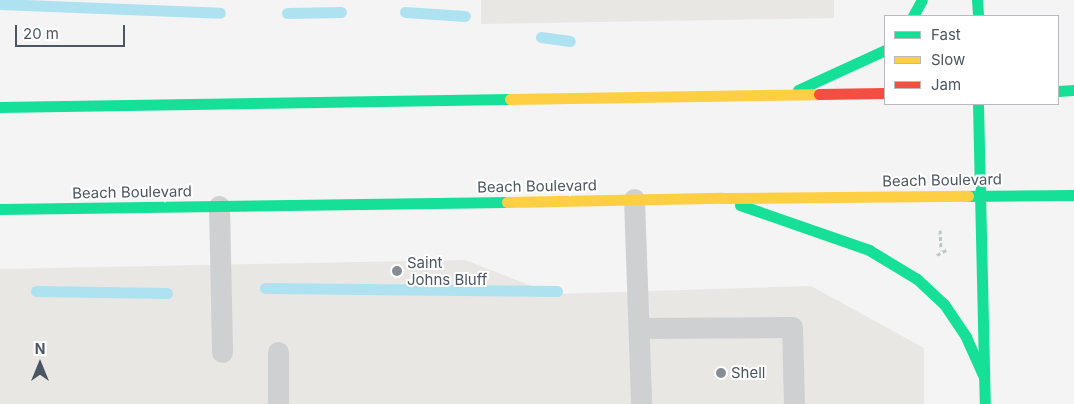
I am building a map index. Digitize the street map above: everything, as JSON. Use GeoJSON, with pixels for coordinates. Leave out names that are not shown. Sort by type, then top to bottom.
{"type":"FeatureCollection","features":[{"type":"Feature","properties":{"kind":"main road"},"geometry":{"type":"LineString","coordinates":[[914,15],[922,0]]}},
{"type":"Feature","properties":{"kind":"main road"},"geometry":{"type":"LineString","coordinates":[[978,0],[978,15]]}},
{"type":"Feature","properties":{"kind":"main road"},"geometry":{"type":"LineString","coordinates":[[788,95],[884,50]]}},
{"type":"Feature","properties":{"kind":"main road"},"geometry":{"type":"LineString","coordinates":[[1059,91],[1074,90]]}},
{"type":"Feature","properties":{"kind":"main road"},"geometry":{"type":"LineString","coordinates":[[0,107],[884,93]]}},
{"type":"Feature","properties":{"kind":"main road"},"geometry":{"type":"LineString","coordinates":[[978,105],[984,404]]}},
{"type":"Feature","properties":{"kind":"main road","name":"Beach Boulevard"},"geometry":{"type":"LineString","coordinates":[[0,209],[722,198],[1074,195]]}},
{"type":"Feature","properties":{"kind":"main road"},"geometry":{"type":"LineString","coordinates":[[722,198],[869,250],[917,279],[944,304],[966,337],[983,375]]}},
{"type":"Feature","properties":{"kind":"lane"},"geometry":{"type":"LineString","coordinates":[[634,200],[641,404]]}},
{"type":"Feature","properties":{"kind":"lane"},"geometry":{"type":"LineString","coordinates":[[219,206],[222,352]]}},
{"type":"Feature","properties":{"kind":"lane"},"geometry":{"type":"LineString","coordinates":[[639,328],[792,327],[794,404]]}},
{"type":"Feature","properties":{"kind":"lane"},"geometry":{"type":"LineString","coordinates":[[278,352],[278,404]]}},
{"type":"Feature","properties":{"kind":"path"},"geometry":{"type":"LineString","coordinates":[[932,261],[941,250],[940,230]]}},
{"type":"Feature","properties":{"kind":"path"},"geometry":{"type":"LineString","coordinates":[[941,250],[958,249]]}},
{"type":"Feature","properties":{"kind":"shaded area"},"geometry":{"type":"Polygon","coordinates":[[[481,0],[834,0],[834,18],[481,24],[481,0]]]}},
{"type":"Feature","properties":{"kind":"shaded area"},"geometry":{"type":"Polygon","coordinates":[[[465,260],[552,294],[811,286],[924,348],[924,404],[0,404],[0,269],[465,260]]]}},
{"type":"Feature","properties":{"kind":"waterway"},"geometry":{"type":"LineString","coordinates":[[0,4],[220,13]]}},
{"type":"Feature","properties":{"kind":"waterway"},"geometry":{"type":"LineString","coordinates":[[287,13],[341,12]]}},
{"type":"Feature","properties":{"kind":"waterway"},"geometry":{"type":"LineString","coordinates":[[405,12],[465,16]]}},
{"type":"Feature","properties":{"kind":"waterway"},"geometry":{"type":"LineString","coordinates":[[541,37],[570,41]]}},
{"type":"Feature","properties":{"kind":"waterway"},"geometry":{"type":"LineString","coordinates":[[265,288],[557,291]]}},
{"type":"Feature","properties":{"kind":"waterway"},"geometry":{"type":"LineString","coordinates":[[36,291],[167,293]]}},
{"type":"Feature","properties":{"kind":"traffic: fast"},"geometry":{"type":"LineString","coordinates":[[914,15],[922,0]]}},
{"type":"Feature","properties":{"kind":"traffic: fast"},"geometry":{"type":"LineString","coordinates":[[977,0],[978,15]]}},
{"type":"Feature","properties":{"kind":"traffic: fast"},"geometry":{"type":"LineString","coordinates":[[798,90],[884,50]]}},
{"type":"Feature","properties":{"kind":"traffic: fast"},"geometry":{"type":"LineString","coordinates":[[1059,91],[1074,90]]}},
{"type":"Feature","properties":{"kind":"traffic: fast"},"geometry":{"type":"LineString","coordinates":[[0,107],[510,99]]}},
{"type":"Feature","properties":{"kind":"traffic: fast"},"geometry":{"type":"LineString","coordinates":[[978,105],[985,404]]}},
{"type":"Feature","properties":{"kind":"traffic: fast"},"geometry":{"type":"LineString","coordinates":[[968,196],[1074,195]]}},
{"type":"Feature","properties":{"kind":"traffic: fast"},"geometry":{"type":"LineString","coordinates":[[0,209],[507,202]]}},
{"type":"Feature","properties":{"kind":"traffic: fast"},"geometry":{"type":"LineString","coordinates":[[740,205],[869,250],[917,279],[944,304],[966,337],[983,375]]}},
{"type":"Feature","properties":{"kind":"traffic: slow"},"geometry":{"type":"LineString","coordinates":[[510,99],[819,94]]}},
{"type":"Feature","properties":{"kind":"traffic: slow"},"geometry":{"type":"LineString","coordinates":[[722,198],[968,196]]}},
{"type":"Feature","properties":{"kind":"traffic: slow"},"geometry":{"type":"LineString","coordinates":[[507,202],[722,198]]}},
{"type":"Feature","properties":{"kind":"traffic: jam"},"geometry":{"type":"LineString","coordinates":[[819,94],[884,93]]}},
{"type":"Feature","properties":{"kind":"place","name":"Saint Johns Bluff"},"geometry":{"type":"Point","coordinates":[397,271]}},
{"type":"Feature","properties":{"kind":"place","name":"Shell"},"geometry":{"type":"Point","coordinates":[721,373]}}]}
